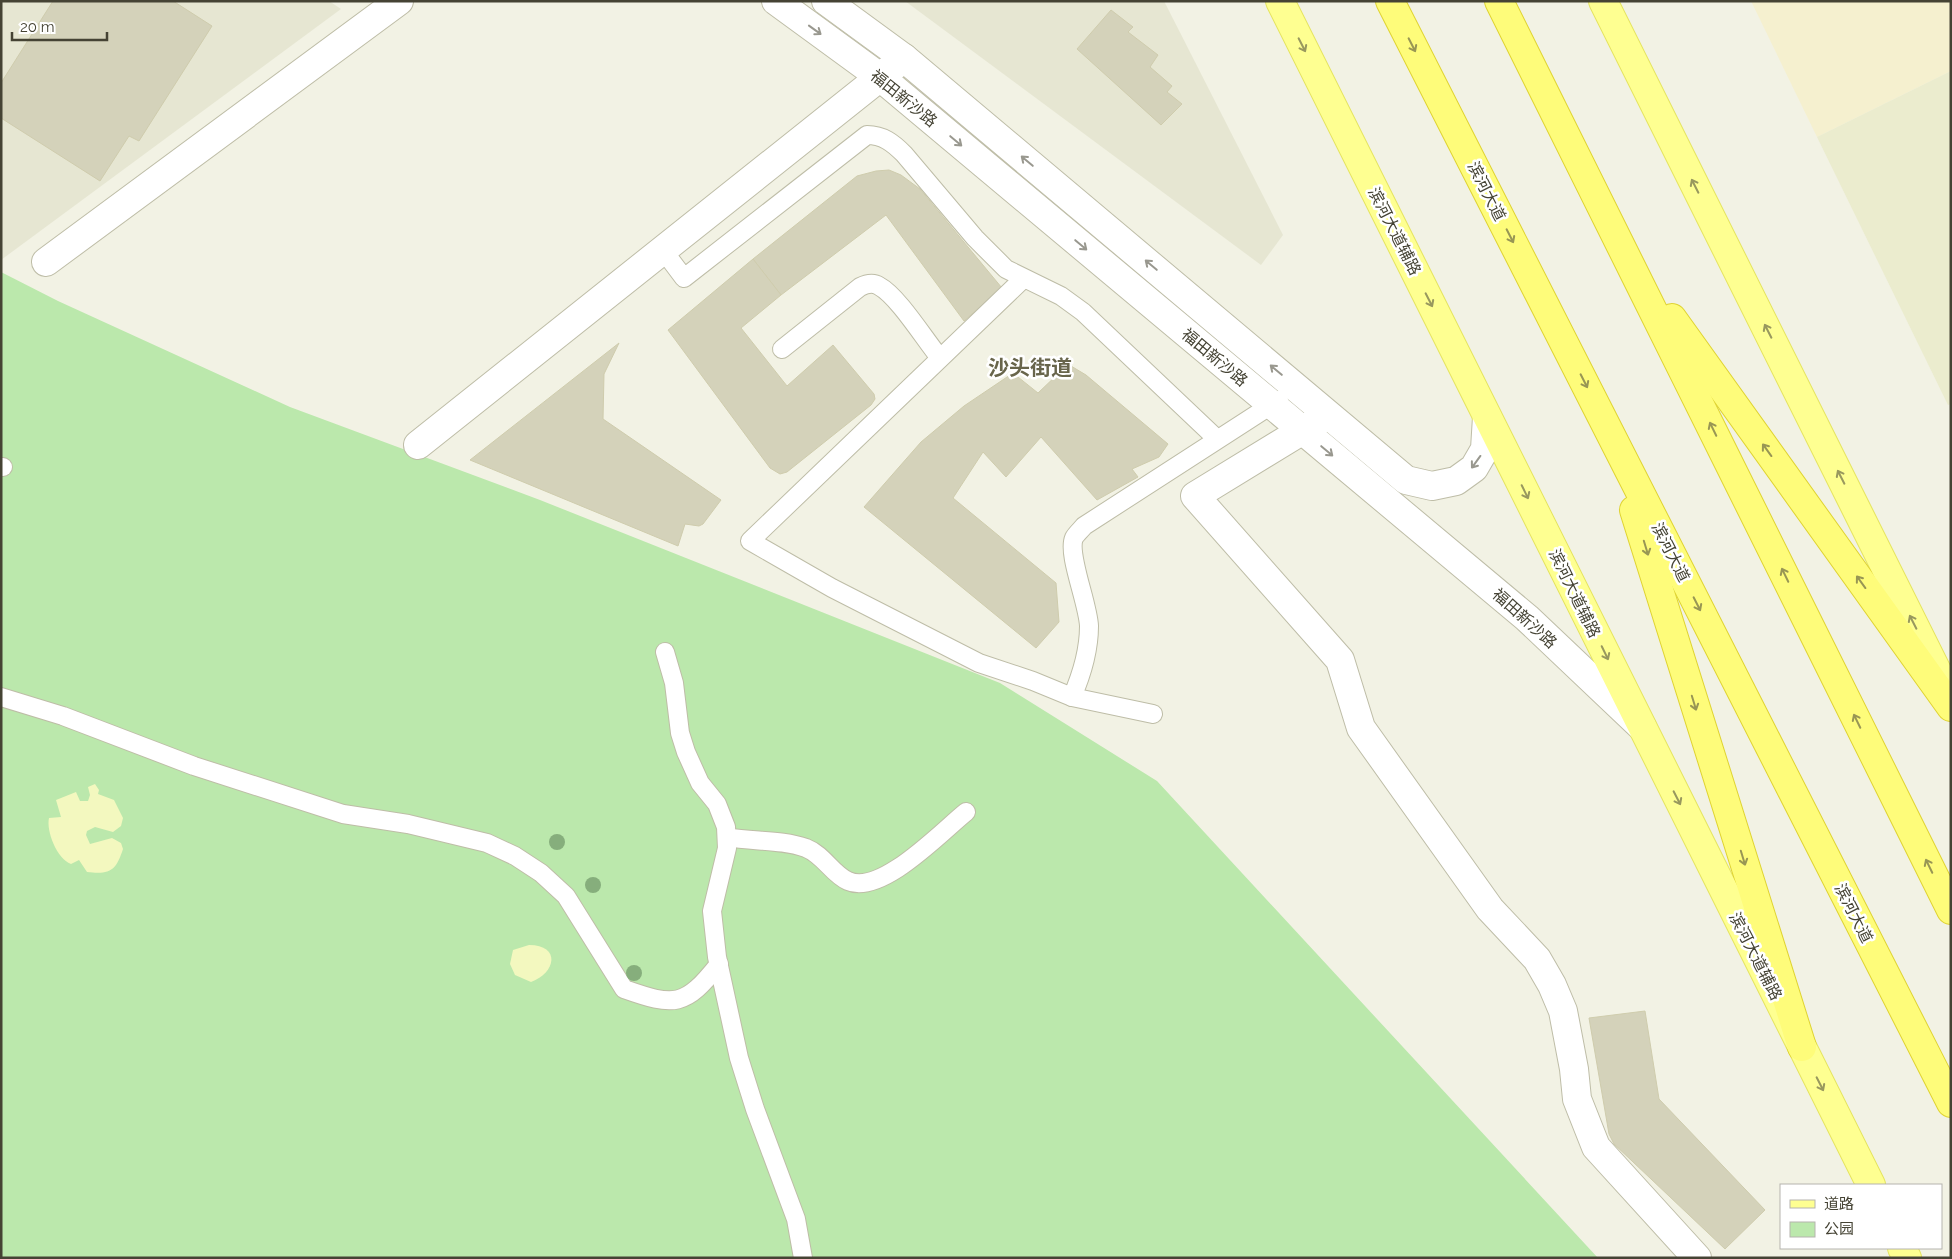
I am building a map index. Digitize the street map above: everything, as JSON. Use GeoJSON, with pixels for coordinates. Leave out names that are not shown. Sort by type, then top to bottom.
{"type":"FeatureCollection","features":[{"type":"Feature","properties":{"kind":"highway","name":"滨河大道"},"geometry":{"type":"LineString","coordinates":[[1390,1],[1951,1103]]}},
{"type":"Feature","properties":{"kind":"highway"},"geometry":{"type":"LineString","coordinates":[[1499,1],[1951,910]]}},
{"type":"Feature","properties":{"kind":"highway"},"geometry":{"type":"LineString","coordinates":[[1624,251],[1951,707]]}},
{"type":"Feature","properties":{"kind":"highway"},"geometry":{"type":"LineString","coordinates":[[1611,434],[1802,1047]]}},
{"type":"Feature","properties":{"kind":"main road","name":"滨河大道辅路"},"geometry":{"type":"LineString","coordinates":[[1280,1],[1870,1184]]}},
{"type":"Feature","properties":{"kind":"main road"},"geometry":{"type":"LineString","coordinates":[[1603,1],[1951,697]]}},
{"type":"Feature","properties":{"kind":"street"},"geometry":{"type":"LineString","coordinates":[[46,262],[399,1]]}},
{"type":"Feature","properties":{"kind":"street","name":"福田新沙路"},"geometry":{"type":"LineString","coordinates":[[776,1],[880,77],[1527,618],[1643,728]]}},
{"type":"Feature","properties":{"kind":"street","name":"福田新沙路"},"geometry":{"type":"LineString","coordinates":[[826,1],[904,58],[1406,480],[1432,486],[1456,481],[1474,468],[1485,450],[1487,416]]}},
{"type":"Feature","properties":{"kind":"street"},"geometry":{"type":"LineString","coordinates":[[418,445],[904,58]]}},
{"type":"Feature","properties":{"kind":"street"},"geometry":{"type":"LineString","coordinates":[[1329,414],[1195,496],[1340,660],[1361,728],[1490,909],[1536,959],[1552,985],[1563,1011],[1574,1069],[1577,1099],[1596,1147],[1697,1258]]}},
{"type":"Feature","properties":{"kind":"lane"},"geometry":{"type":"LineString","coordinates":[[662,250],[684,278],[867,136],[877,135],[893,143],[975,238],[1006,269],[1061,296],[1084,312],[1217,439]]}},
{"type":"Feature","properties":{"kind":"lane"},"geometry":{"type":"LineString","coordinates":[[1023,279],[750,540],[832,588],[979,663],[1033,681],[1072,697],[1153,714]]}},
{"type":"Feature","properties":{"kind":"lane"},"geometry":{"type":"LineString","coordinates":[[782,349],[860,287],[866,284],[877,284],[889,293],[940,358]]}},
{"type":"Feature","properties":{"kind":"lane"},"geometry":{"type":"LineString","coordinates":[[1072,697],[1082,674],[1088,626],[1086,602],[1073,554],[1074,539],[1084,526],[1271,404],[1299,390]]}},
{"type":"Feature","properties":{"kind":"lane"},"geometry":{"type":"LineString","coordinates":[[665,652],[674,683],[680,733],[692,770],[717,804],[726,827],[724,866],[712,911],[719,964],[739,1058],[755,1109],[796,1219],[803,1258]]}},
{"type":"Feature","properties":{"kind":"lane"},"geometry":{"type":"LineString","coordinates":[[1,697],[63,716],[194,766],[343,814],[425,827],[486,842],[515,856],[541,873],[566,896],[624,989],[667,1002],[684,998],[694,993],[719,964]]}},
{"type":"Feature","properties":{"kind":"lane"},"geometry":{"type":"LineString","coordinates":[[726,837],[746,841],[788,844],[808,849],[826,861],[848,881],[860,885],[876,882],[892,873],[966,812]]}},
{"type":"Feature","properties":{"kind":"shaded area"},"geometry":{"type":"Polygon","coordinates":[[[1,1],[329,1],[341,9],[1,260],[1,1]]]}},
{"type":"Feature","properties":{"kind":"shaded area"},"geometry":{"type":"Polygon","coordinates":[[[905,1],[1164,1],[1283,235],[1261,265],[905,1]]]}},
{"type":"Feature","properties":{"kind":"shaded area"},"geometry":{"type":"Polygon","coordinates":[[[1751,1],[1951,1],[1951,71],[1817,137],[1751,1]]]}},
{"type":"Feature","properties":{"kind":"shaded area"},"geometry":{"type":"Polygon","coordinates":[[[1951,71],[1951,404],[1948,405],[1817,137],[1951,71]]]}},
{"type":"Feature","properties":{"kind":"green space"},"geometry":{"type":"Polygon","coordinates":[[[1,272],[58,301],[290,407],[540,500],[1000,683],[1157,781],[1598,1258],[1,1258],[1,272]]]}},
{"type":"Feature","properties":{"kind":"sand"},"geometry":{"type":"Polygon","coordinates":[[[95,784],[99,790],[98,794],[114,800],[123,818],[121,826],[113,832],[95,827],[87,831],[86,835],[90,844],[112,838],[121,843],[123,849],[118,862],[111,870],[102,873],[87,872],[79,860],[71,864],[61,857],[49,830],[49,818],[61,817],[56,800],[76,792],[80,801],[88,801],[90,795],[88,787],[95,784]]]}},
{"type":"Feature","properties":{"kind":"sand"},"geometry":{"type":"Polygon","coordinates":[[[529,945],[539,946],[546,950],[550,954],[551,960],[546,972],[531,982],[515,975],[510,964],[513,950],[529,945]]]}},
{"type":"Feature","properties":{"kind":"building"},"geometry":{"type":"Polygon","coordinates":[[[53,1],[173,1],[212,26],[139,141],[129,136],[100,181],[1,118],[1,83],[53,1]]]}},
{"type":"Feature","properties":{"kind":"building"},"geometry":{"type":"Polygon","coordinates":[[[1111,10],[1133,27],[1128,32],[1158,55],[1150,67],[1172,86],[1167,92],[1182,104],[1161,125],[1077,49],[1111,10]]]}},
{"type":"Feature","properties":{"kind":"building"},"geometry":{"type":"Polygon","coordinates":[[[889,170],[901,175],[920,189],[1002,288],[964,321],[886,215],[781,295],[753,259],[857,176],[889,170]]]}},
{"type":"Feature","properties":{"kind":"building"},"geometry":{"type":"Polygon","coordinates":[[[753,259],[781,295],[741,328],[787,386],[833,345],[874,394],[875,399],[871,405],[787,472],[780,474],[770,468],[668,330],[753,259]]]}},
{"type":"Feature","properties":{"kind":"building"},"geometry":{"type":"Polygon","coordinates":[[[619,343],[604,374],[603,419],[721,500],[703,524],[699,526],[685,524],[678,546],[470,460],[619,343]]]}},
{"type":"Feature","properties":{"kind":"building"},"geometry":{"type":"Polygon","coordinates":[[[1058,362],[1066,363],[1086,375],[1168,444],[1159,457],[1132,469],[1138,477],[1097,500],[1041,437],[1006,477],[983,452],[953,498],[1056,583],[1059,622],[1036,648],[864,507],[921,442],[964,406],[1013,373],[1038,393],[1060,372],[1058,362]]]}},
{"type":"Feature","properties":{"kind":"building"},"geometry":{"type":"Polygon","coordinates":[[[1645,1011],[1659,1099],[1765,1210],[1725,1249],[1614,1144],[1609,1134],[1589,1018],[1645,1011]]]}},
{"type":"Feature","properties":{"kind":"district","name":"沙头街道"},"geometry":{"type":"Point","coordinates":[1030,368]}}]}
